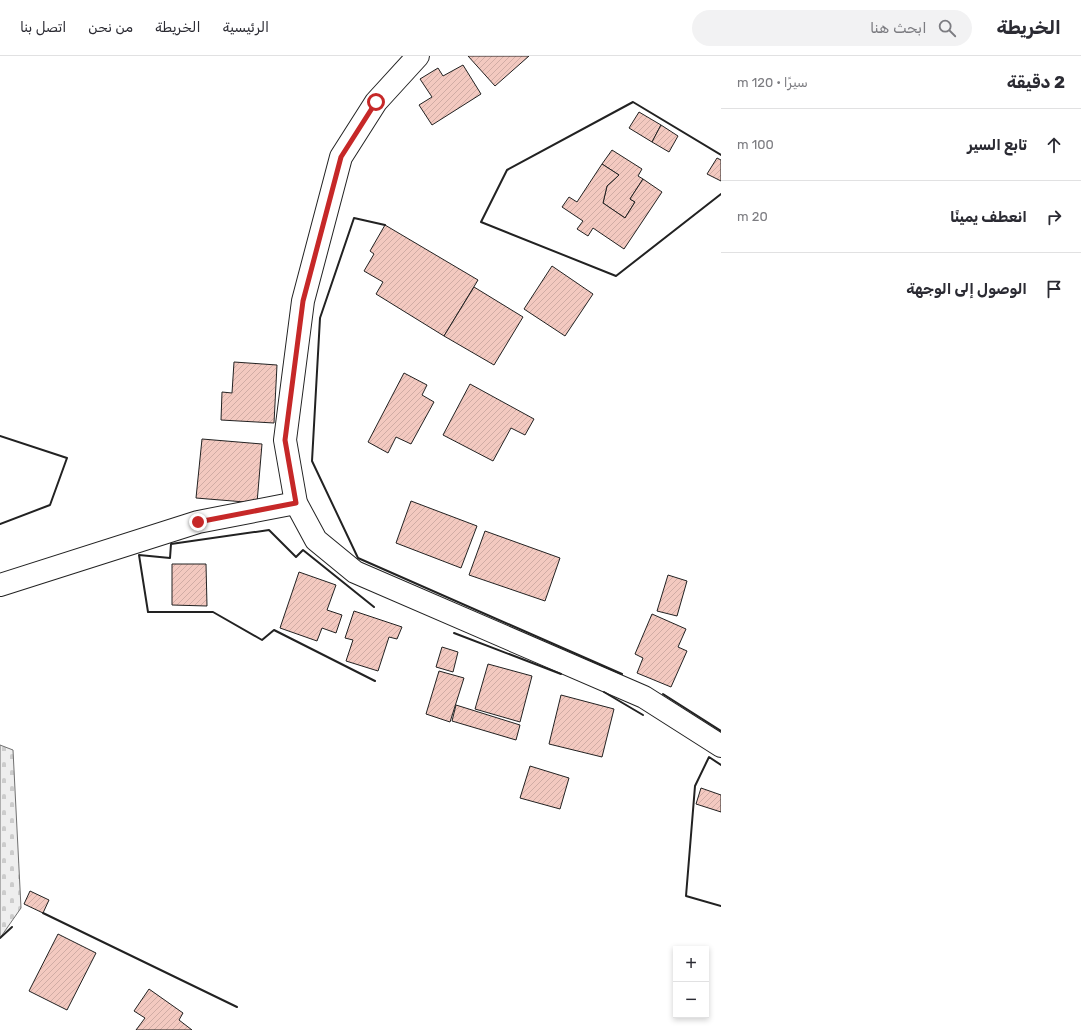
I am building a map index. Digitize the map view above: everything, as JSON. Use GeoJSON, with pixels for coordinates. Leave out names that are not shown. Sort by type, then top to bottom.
{"type":"FeatureCollection","features":[{"type":"Feature","properties":{"kind":"street"},"geometry":{"type":"LineString","coordinates":[[418,56],[376,102],[360,126],[341,157],[331,193],[303,301],[285,440],[296,503],[316,540],[355,572],[644,697],[721,746]]}},
{"type":"Feature","properties":{"kind":"street"},"geometry":{"type":"LineString","coordinates":[[0,585],[198,522],[296,503]]}},
{"type":"Feature","properties":{"kind":"green space"},"geometry":{"type":"Polygon","coordinates":[[[0,745],[13,750],[21,908],[0,938],[0,745]]]}},
{"type":"Feature","properties":{"kind":"building"},"geometry":{"type":"Polygon","coordinates":[[[468,56],[529,56],[495,86],[468,56]]]}},
{"type":"Feature","properties":{"kind":"building"},"geometry":{"type":"Polygon","coordinates":[[[463,65],[481,94],[432,125],[419,105],[432,97],[420,79],[438,68],[443,76],[463,65]]]}},
{"type":"Feature","properties":{"kind":"building"},"geometry":{"type":"Polygon","coordinates":[[[639,112],[661,125],[652,142],[629,128],[639,112]]]}},
{"type":"Feature","properties":{"kind":"building"},"geometry":{"type":"Polygon","coordinates":[[[661,125],[678,136],[669,152],[652,142],[661,125]]]}},
{"type":"Feature","properties":{"kind":"building"},"geometry":{"type":"Polygon","coordinates":[[[612,150],[642,169],[638,176],[643,179],[630,199],[635,202],[625,218],[603,203],[607,186],[619,175],[602,164],[612,150]]]}},
{"type":"Feature","properties":{"kind":"building"},"geometry":{"type":"Polygon","coordinates":[[[717,158],[721,160],[721,181],[707,174],[717,158]]]}},
{"type":"Feature","properties":{"kind":"building"},"geometry":{"type":"Polygon","coordinates":[[[602,164],[619,175],[607,186],[603,203],[625,218],[635,202],[630,199],[643,179],[662,192],[624,249],[593,228],[588,236],[577,229],[583,221],[562,207],[569,197],[577,202],[602,164]]]}},
{"type":"Feature","properties":{"kind":"building"},"geometry":{"type":"Polygon","coordinates":[[[385,225],[478,280],[444,336],[376,294],[383,282],[364,271],[374,254],[370,251],[385,225]]]}},
{"type":"Feature","properties":{"kind":"building"},"geometry":{"type":"Polygon","coordinates":[[[552,266],[593,294],[565,336],[524,309],[552,266]]]}},
{"type":"Feature","properties":{"kind":"building"},"geometry":{"type":"Polygon","coordinates":[[[474,287],[523,317],[494,365],[444,336],[474,287]]]}},
{"type":"Feature","properties":{"kind":"building"},"geometry":{"type":"Polygon","coordinates":[[[234,362],[277,365],[274,423],[221,420],[222,392],[232,393],[234,362]]]}},
{"type":"Feature","properties":{"kind":"building"},"geometry":{"type":"Polygon","coordinates":[[[404,373],[427,385],[422,395],[434,402],[411,444],[396,437],[388,453],[368,442],[404,373]]]}},
{"type":"Feature","properties":{"kind":"building"},"geometry":{"type":"Polygon","coordinates":[[[470,384],[534,419],[525,435],[511,428],[493,461],[443,435],[470,384]]]}},
{"type":"Feature","properties":{"kind":"building"},"geometry":{"type":"Polygon","coordinates":[[[202,439],[262,444],[257,503],[196,498],[202,439]]]}},
{"type":"Feature","properties":{"kind":"building"},"geometry":{"type":"Polygon","coordinates":[[[411,501],[477,526],[461,568],[396,543],[411,501]]]}},
{"type":"Feature","properties":{"kind":"building"},"geometry":{"type":"Polygon","coordinates":[[[485,531],[560,558],[545,601],[469,575],[485,531]]]}},
{"type":"Feature","properties":{"kind":"building"},"geometry":{"type":"Polygon","coordinates":[[[172,564],[206,564],[207,606],[172,605],[172,564]]]}},
{"type":"Feature","properties":{"kind":"building"},"geometry":{"type":"Polygon","coordinates":[[[299,572],[336,585],[327,610],[342,615],[336,633],[322,628],[317,641],[280,628],[299,572]]]}},
{"type":"Feature","properties":{"kind":"building"},"geometry":{"type":"Polygon","coordinates":[[[668,575],[687,581],[677,616],[657,611],[668,575]]]}},
{"type":"Feature","properties":{"kind":"building"},"geometry":{"type":"Polygon","coordinates":[[[354,611],[402,627],[397,639],[389,637],[378,671],[346,661],[353,640],[345,638],[354,611]]]}},
{"type":"Feature","properties":{"kind":"building"},"geometry":{"type":"Polygon","coordinates":[[[652,614],[686,629],[678,647],[687,651],[671,687],[637,673],[643,658],[635,654],[652,614]]]}},
{"type":"Feature","properties":{"kind":"building"},"geometry":{"type":"Polygon","coordinates":[[[442,647],[458,652],[453,672],[436,667],[442,647]]]}},
{"type":"Feature","properties":{"kind":"building"},"geometry":{"type":"Polygon","coordinates":[[[488,664],[532,676],[520,722],[475,709],[488,664]]]}},
{"type":"Feature","properties":{"kind":"building"},"geometry":{"type":"Polygon","coordinates":[[[439,671],[464,678],[450,722],[426,714],[439,671]]]}},
{"type":"Feature","properties":{"kind":"building"},"geometry":{"type":"Polygon","coordinates":[[[561,695],[614,709],[602,757],[549,744],[561,695]]]}},
{"type":"Feature","properties":{"kind":"building"},"geometry":{"type":"Polygon","coordinates":[[[456,705],[520,725],[516,740],[452,721],[456,705]]]}},
{"type":"Feature","properties":{"kind":"building"},"geometry":{"type":"Polygon","coordinates":[[[530,766],[569,778],[560,809],[520,798],[530,766]]]}},
{"type":"Feature","properties":{"kind":"building"},"geometry":{"type":"Polygon","coordinates":[[[701,788],[721,795],[721,812],[696,804],[701,788]]]}},
{"type":"Feature","properties":{"kind":"building"},"geometry":{"type":"Polygon","coordinates":[[[30,891],[49,900],[43,913],[24,904],[30,891]]]}},
{"type":"Feature","properties":{"kind":"building"},"geometry":{"type":"Polygon","coordinates":[[[58,934],[96,953],[67,1010],[29,991],[58,934]]]}},
{"type":"Feature","properties":{"kind":"building"},"geometry":{"type":"Polygon","coordinates":[[[149,989],[183,1013],[179,1020],[192,1030],[136,1030],[145,1018],[134,1011],[149,989]]]}},
{"type":"Feature","properties":{"kind":"wall"},"geometry":{"type":"LineString","coordinates":[[721,155],[633,102],[507,170],[481,222],[616,276],[721,194]]}},
{"type":"Feature","properties":{"kind":"wall"},"geometry":{"type":"LineString","coordinates":[[385,225],[354,218],[320,318],[312,461],[358,558],[622,674]]}},
{"type":"Feature","properties":{"kind":"wall"},"geometry":{"type":"LineString","coordinates":[[0,436],[67,458],[50,505],[0,524]]}},
{"type":"Feature","properties":{"kind":"wall"},"geometry":{"type":"LineString","coordinates":[[374,607],[303,550],[296,557],[269,530],[171,544],[170,558],[139,555],[148,612],[213,612],[262,640],[274,630],[375,681]]}},
{"type":"Feature","properties":{"kind":"wall"},"geometry":{"type":"LineString","coordinates":[[454,633],[561,674]]}},
{"type":"Feature","properties":{"kind":"wall"},"geometry":{"type":"LineString","coordinates":[[604,692],[643,715]]}},
{"type":"Feature","properties":{"kind":"wall"},"geometry":{"type":"LineString","coordinates":[[663,694],[721,731]]}},
{"type":"Feature","properties":{"kind":"wall"},"geometry":{"type":"LineString","coordinates":[[721,765],[709,757],[695,786],[686,896],[721,906]]}},
{"type":"Feature","properties":{"kind":"wall"},"geometry":{"type":"LineString","coordinates":[[43,913],[237,1007]]}},
{"type":"Feature","properties":{"kind":"wall"},"geometry":{"type":"LineString","coordinates":[[0,938],[12,927]]}},
{"type":"Feature","properties":{"kind":"route"},"geometry":{"type":"LineString","coordinates":[[198,522],[296,503],[285,440],[303,301],[341,157],[376,102]]}}]}
